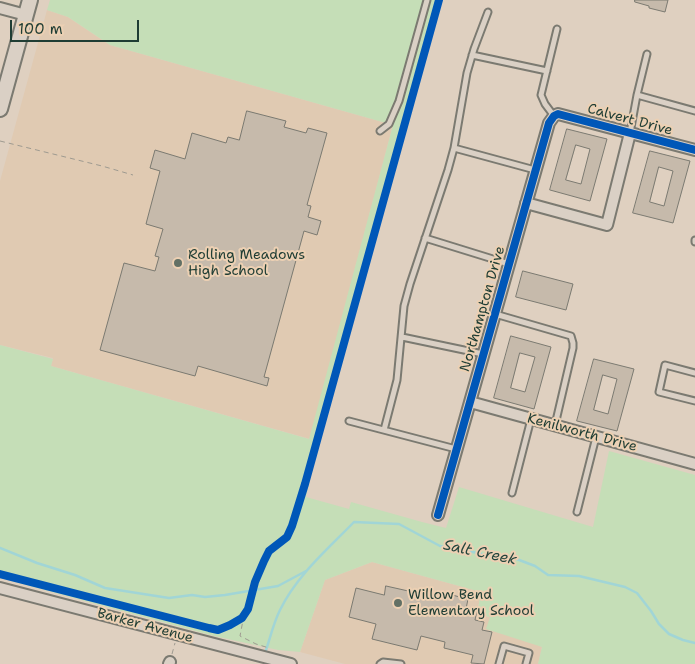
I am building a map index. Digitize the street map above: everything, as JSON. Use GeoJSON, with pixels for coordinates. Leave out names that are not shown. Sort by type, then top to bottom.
{"type":"FeatureCollection","features":[{"type":"Feature","properties":{"kind":"street"},"geometry":{"type":"LineString","coordinates":[[0,109],[30,0]]}},
{"type":"Feature","properties":{"kind":"street"},"geometry":{"type":"LineString","coordinates":[[0,8],[26,15]]}},
{"type":"Feature","properties":{"kind":"street","name":"Calvert Drive"},"geometry":{"type":"LineString","coordinates":[[556,115],[695,150]]}},
{"type":"Feature","properties":{"kind":"street","name":"Northampton Drive"},"geometry":{"type":"LineString","coordinates":[[438,515],[535,170],[549,123],[556,115]]}},
{"type":"Feature","properties":{"kind":"street"},"geometry":{"type":"LineString","coordinates":[[526,203],[607,225],[630,134]]}},
{"type":"Feature","properties":{"kind":"street","name":"Kenilworth Drive"},"geometry":{"type":"LineString","coordinates":[[470,402],[695,464]]}},
{"type":"Feature","properties":{"kind":"street","name":"Barker Avenue"},"geometry":{"type":"LineString","coordinates":[[0,588],[255,649],[272,659],[291,664]]}},
{"type":"Feature","properties":{"kind":"lane"},"geometry":{"type":"LineString","coordinates":[[380,132],[389,124],[399,100],[427,0]]}},
{"type":"Feature","properties":{"kind":"lane"},"geometry":{"type":"LineString","coordinates":[[384,430],[397,380],[404,306],[448,170],[454,148],[467,73],[488,12]]}},
{"type":"Feature","properties":{"kind":"lane"},"geometry":{"type":"LineString","coordinates":[[556,115],[545,104],[541,95],[557,29]]}},
{"type":"Feature","properties":{"kind":"lane"},"geometry":{"type":"LineString","coordinates":[[630,134],[647,54]]}},
{"type":"Feature","properties":{"kind":"lane"},"geometry":{"type":"LineString","coordinates":[[472,55],[547,71]]}},
{"type":"Feature","properties":{"kind":"lane"},"geometry":{"type":"LineString","coordinates":[[637,95],[695,111]]}},
{"type":"Feature","properties":{"kind":"lane"},"geometry":{"type":"LineString","coordinates":[[454,148],[535,170]]}},
{"type":"Feature","properties":{"kind":"lane"},"geometry":{"type":"LineString","coordinates":[[425,238],[509,264]]}},
{"type":"Feature","properties":{"kind":"lane"},"geometry":{"type":"LineString","coordinates":[[495,314],[571,336],[574,343],[555,426]]}},
{"type":"Feature","properties":{"kind":"lane"},"geometry":{"type":"LineString","coordinates":[[402,337],[483,354]]}},
{"type":"Feature","properties":{"kind":"lane"},"geometry":{"type":"LineString","coordinates":[[695,373],[665,365],[659,392],[695,401]]}},
{"type":"Feature","properties":{"kind":"lane"},"geometry":{"type":"LineString","coordinates":[[512,493],[532,419]]}},
{"type":"Feature","properties":{"kind":"lane"},"geometry":{"type":"LineString","coordinates":[[349,422],[457,449]]}},
{"type":"Feature","properties":{"kind":"lane"},"geometry":{"type":"LineString","coordinates":[[577,512],[597,437]]}},
{"type":"Feature","properties":{"kind":"lane"},"geometry":{"type":"LineString","coordinates":[[499,664],[504,646],[530,653],[526,664]]}},
{"type":"Feature","properties":{"kind":"lane"},"geometry":{"type":"LineString","coordinates":[[380,664],[391,662],[401,664]]}},
{"type":"Feature","properties":{"kind":"path"},"geometry":{"type":"LineString","coordinates":[[0,141],[133,175]]}},
{"type":"Feature","properties":{"kind":"path"},"geometry":{"type":"LineString","coordinates":[[246,612],[240,636],[255,649],[269,648]]}},
{"type":"Feature","properties":{"kind":"path"},"geometry":{"type":"LineString","coordinates":[[236,622],[246,612]]}},
{"type":"Feature","properties":{"kind":"shaded area","name":"Rolling Meadows High School"},"geometry":{"type":"Polygon","coordinates":[[[47,10],[68,17],[110,45],[393,125],[310,439],[51,366],[53,358],[0,345],[0,181],[47,10]]]}},
{"type":"Feature","properties":{"kind":"shaded area","name":"Willow Bend Elementary School"},"geometry":{"type":"Polygon","coordinates":[[[372,562],[481,592],[477,614],[490,617],[542,647],[538,664],[345,664],[300,652],[325,580],[372,562]]]}},
{"type":"Feature","properties":{"kind":"green space"},"geometry":{"type":"Polygon","coordinates":[[[50,0],[440,0],[306,497],[349,509],[351,502],[446,528],[459,487],[593,527],[609,451],[695,475],[695,664],[538,664],[542,647],[486,629],[490,617],[477,614],[481,592],[372,562],[325,580],[300,652],[278,650],[214,636],[0,578],[0,345],[53,359],[51,366],[309,439],[393,125],[110,45],[68,17],[47,10],[50,0]]]}},
{"type":"Feature","properties":{"kind":"building"},"geometry":{"type":"Polygon","coordinates":[[[635,0],[668,0],[665,12],[649,8],[649,6],[635,2],[635,0]]]}},
{"type":"Feature","properties":{"kind":"building"},"geometry":{"type":"Polygon","coordinates":[[[247,111],[286,121],[284,127],[306,133],[308,128],[327,133],[307,205],[311,206],[308,217],[321,221],[317,235],[304,231],[264,377],[269,378],[267,386],[198,366],[195,376],[100,350],[124,263],[155,271],[159,257],[155,256],[163,229],[146,224],[160,171],[150,168],[155,150],[185,159],[192,133],[226,143],[228,137],[239,140],[247,111]]]}},
{"type":"Feature","properties":{"kind":"building"},"geometry":{"type":"Polygon","coordinates":[[[567,129],[607,139],[590,201],[550,190],[567,129]],[[576,145],[566,180],[581,184],[590,149],[576,145]]]}},
{"type":"Feature","properties":{"kind":"building"},"geometry":{"type":"Polygon","coordinates":[[[650,151],[690,161],[673,223],[633,213],[650,151]],[[659,167],[650,202],[664,206],[673,171],[659,167]]]}},
{"type":"Feature","properties":{"kind":"building"},"geometry":{"type":"Polygon","coordinates":[[[523,271],[573,284],[566,310],[516,297],[523,271]]]}},
{"type":"Feature","properties":{"kind":"building"},"geometry":{"type":"Polygon","coordinates":[[[511,336],[551,347],[534,409],[494,398],[511,336]],[[520,353],[511,388],[525,392],[535,357],[520,353]]]}},
{"type":"Feature","properties":{"kind":"building"},"geometry":{"type":"Polygon","coordinates":[[[594,359],[634,369],[617,431],[577,421],[594,359]],[[603,375],[594,410],[608,414],[617,379],[603,375]]]}},
{"type":"Feature","properties":{"kind":"building"},"geometry":{"type":"Polygon","coordinates":[[[386,586],[435,597],[436,591],[468,599],[466,609],[477,611],[475,620],[484,622],[482,630],[492,632],[484,664],[471,663],[473,655],[444,648],[445,642],[421,636],[417,650],[372,639],[376,624],[349,617],[356,588],[384,595],[386,586]]]}},
{"type":"Feature","properties":{"kind":"waterway","name":"Salt Creek"},"geometry":{"type":"LineString","coordinates":[[265,653],[273,626],[295,585],[354,522],[399,524],[440,546],[489,556],[506,555],[535,566],[548,575],[579,576],[625,587],[637,593],[659,624],[669,634],[695,643]]}},
{"type":"Feature","properties":{"kind":"waterway"},"geometry":{"type":"LineString","coordinates":[[0,548],[105,588],[169,598],[192,595],[205,597],[225,595],[278,586],[306,571]]}},
{"type":"Feature","properties":{"kind":"cycle path"},"geometry":{"type":"LineString","coordinates":[[0,574],[218,630],[242,618],[248,609],[255,582],[269,551],[287,537],[292,526],[439,0]]}},
{"type":"Feature","properties":{"kind":"cycle path"},"geometry":{"type":"LineString","coordinates":[[438,515],[549,123],[558,114],[695,150]]}},
{"type":"Feature","properties":{"kind":"place","name":"Rolling Meadows High School"},"geometry":{"type":"Point","coordinates":[178,263]}},
{"type":"Feature","properties":{"kind":"place","name":"Willow Bend Elementary School"},"geometry":{"type":"Point","coordinates":[398,603]}}]}
